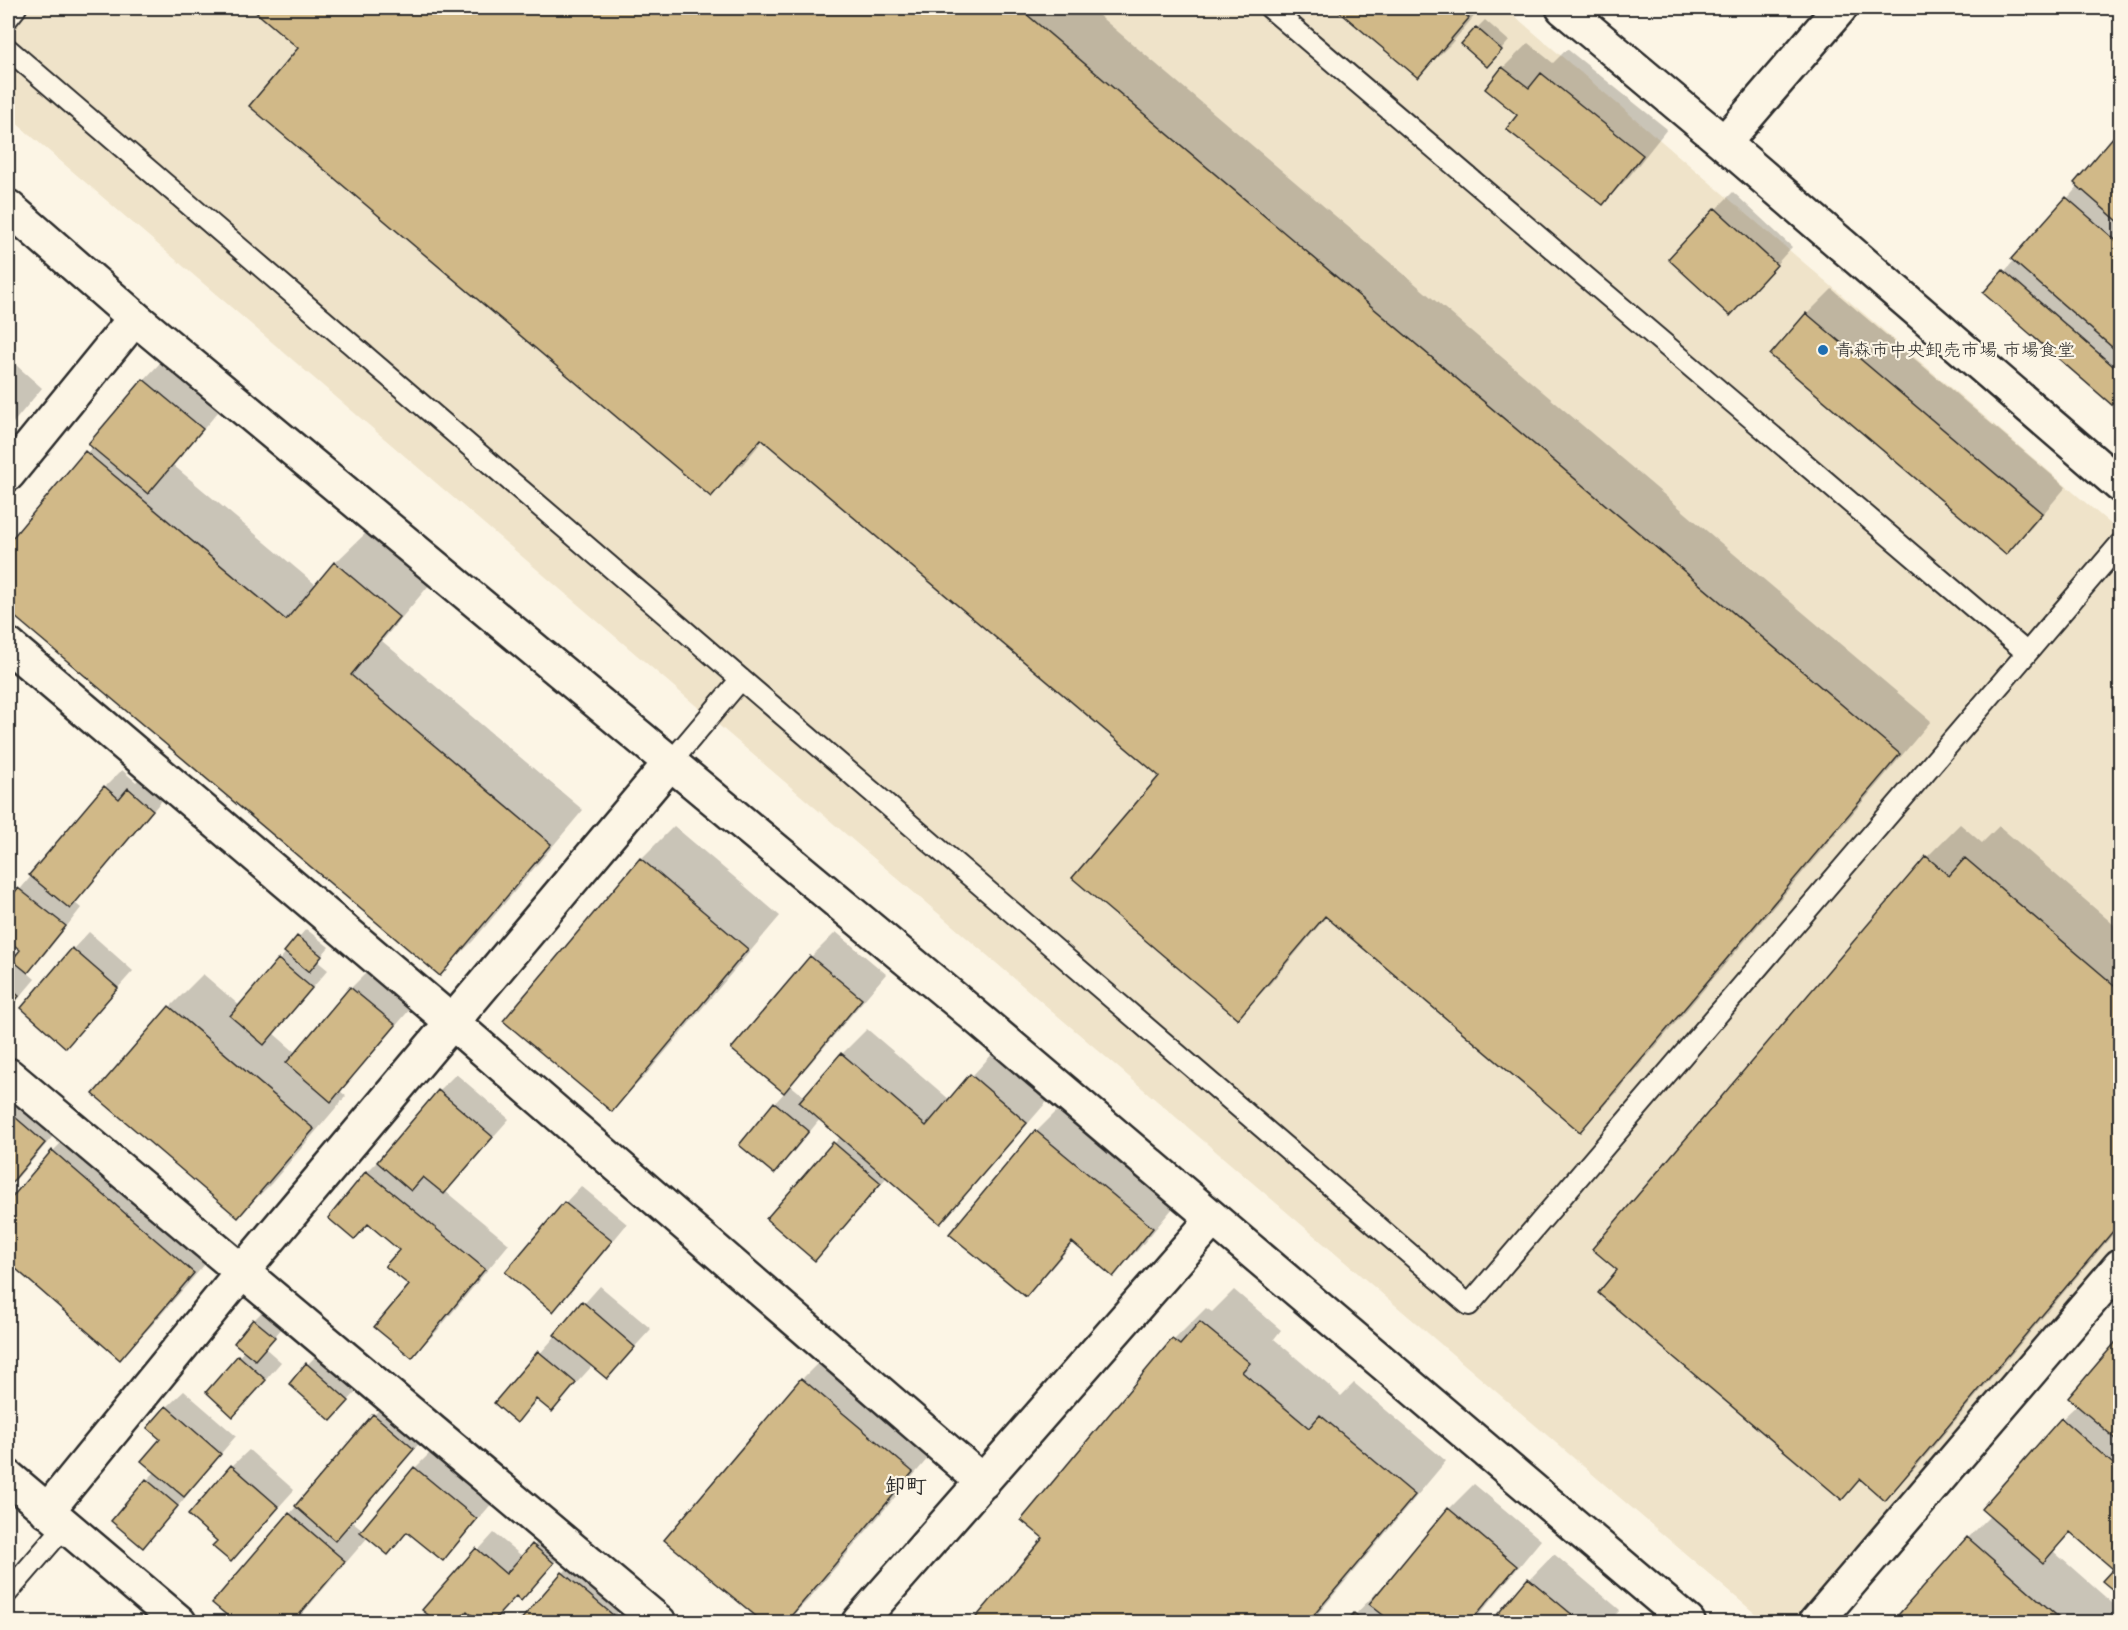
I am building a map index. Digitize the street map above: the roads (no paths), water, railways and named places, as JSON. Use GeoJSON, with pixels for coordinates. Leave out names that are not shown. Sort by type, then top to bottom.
{"type":"FeatureCollection","features":[{"type":"Feature","properties":{"kind":"street"},"geometry":{"type":"LineString","coordinates":[[1563,8],[1724,143],[2121,485]]}},
{"type":"Feature","properties":{"kind":"street"},"geometry":{"type":"LineString","coordinates":[[1724,143],[1840,8]]}},
{"type":"Feature","properties":{"kind":"street"},"geometry":{"type":"LineString","coordinates":[[8,207],[135,318],[953,998],[1688,1623]]}},
{"type":"Feature","properties":{"kind":"street"},"geometry":{"type":"LineString","coordinates":[[8,474],[135,318]]}},
{"type":"Feature","properties":{"kind":"street"},"geometry":{"type":"LineString","coordinates":[[8,645],[453,1023],[983,1482]]}},
{"type":"Feature","properties":{"kind":"street"},"geometry":{"type":"LineString","coordinates":[[56,1519],[242,1273],[671,762]]}},
{"type":"Feature","properties":{"kind":"street"},"geometry":{"type":"LineString","coordinates":[[8,1075],[659,1623]]}},
{"type":"Feature","properties":{"kind":"street"},"geometry":{"type":"LineString","coordinates":[[859,1623],[1212,1220]]}},
{"type":"Feature","properties":{"kind":"street"},"geometry":{"type":"LineString","coordinates":[[1816,1623],[2121,1266]]}},
{"type":"Feature","properties":{"kind":"street"},"geometry":{"type":"LineString","coordinates":[[8,1477],[179,1623]]}},
{"type":"Feature","properties":{"kind":"lane"},"geometry":{"type":"LineString","coordinates":[[8,18],[16,8]]}},
{"type":"Feature","properties":{"kind":"lane"},"geometry":{"type":"LineString","coordinates":[[1270,8],[2027,653]]}},
{"type":"Feature","properties":{"kind":"lane"},"geometry":{"type":"LineString","coordinates":[[8,49],[1469,1305],[2121,544]]}},
{"type":"Feature","properties":{"kind":"lane"},"geometry":{"type":"LineString","coordinates":[[671,762],[741,679]]}},
{"type":"Feature","properties":{"kind":"lane"},"geometry":{"type":"LineString","coordinates":[[8,1592],[56,1519]]}},
{"type":"Feature","properties":{"kind":"place","name":"青森市中央卸売市場 市場食堂"},"geometry":{"type":"Point","coordinates":[1823,350]}},
{"type":"Feature","properties":{"kind":"district","name":"卸町"},"geometry":{"type":"Point","coordinates":[906,1486]}}]}
